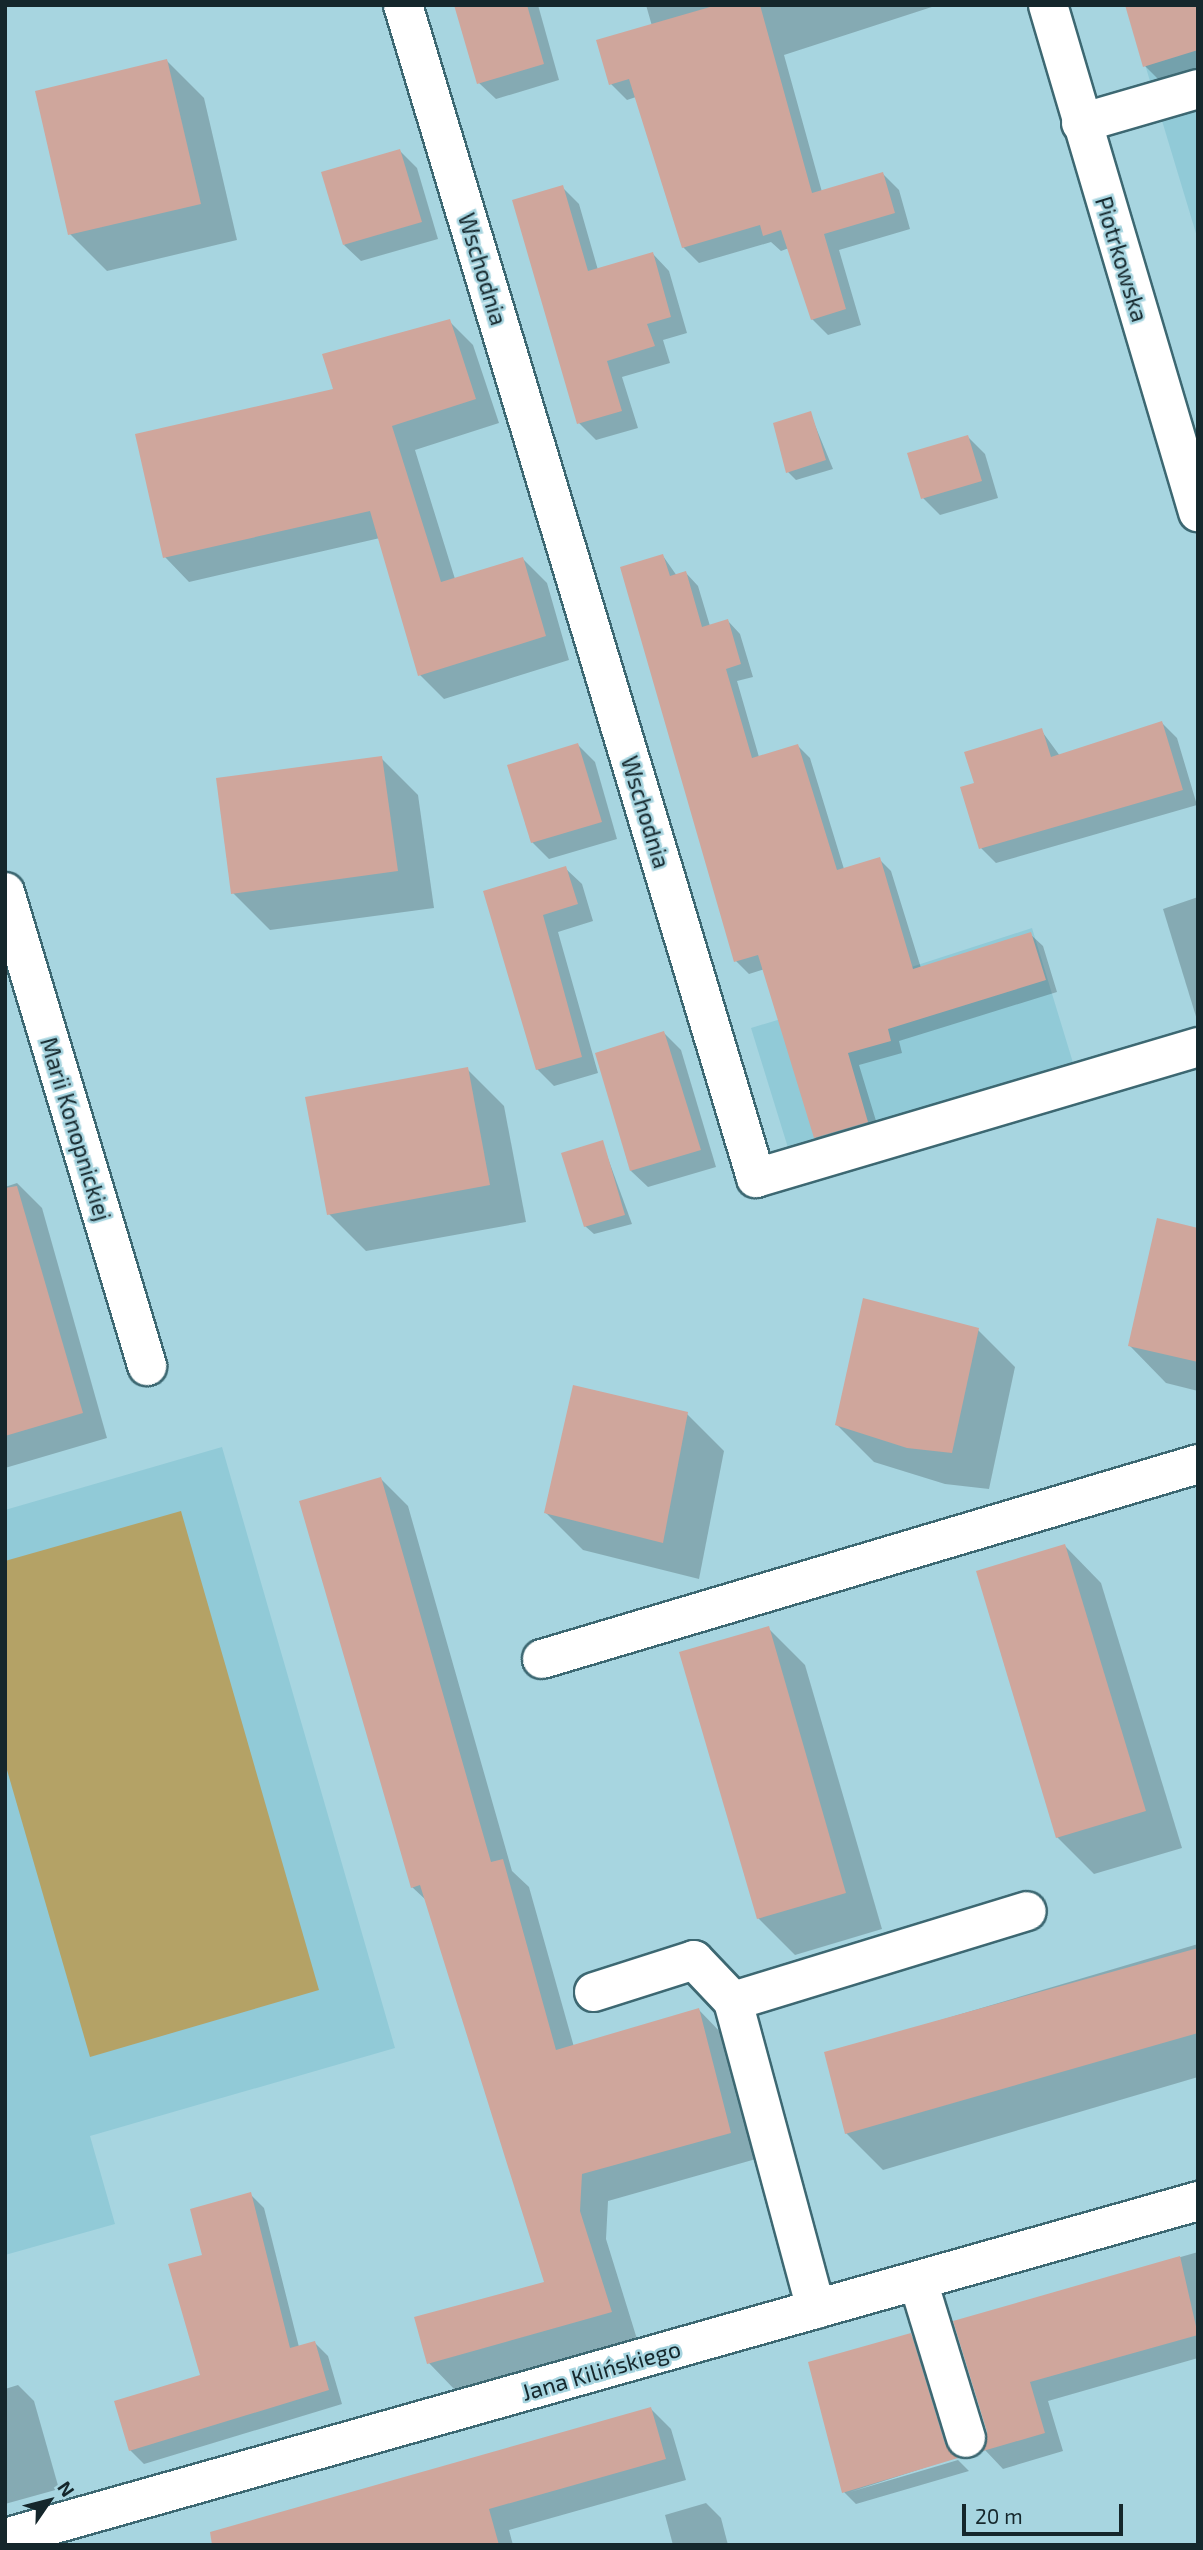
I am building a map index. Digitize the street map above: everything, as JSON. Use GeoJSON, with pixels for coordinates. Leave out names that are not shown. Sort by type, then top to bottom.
{"type":"FeatureCollection","features":[{"type":"Feature","properties":{"kind":"street","name":"Wschodnia"},"geometry":{"type":"LineString","coordinates":[[403,5],[756,1178],[1198,1047]]}},
{"type":"Feature","properties":{"kind":"street","name":"Piotrkowska"},"geometry":{"type":"LineString","coordinates":[[1048,5],[1198,512]]}},
{"type":"Feature","properties":{"kind":"street"},"geometry":{"type":"LineString","coordinates":[[1081,123],[1198,89]]}},
{"type":"Feature","properties":{"kind":"street","name":"Marii Konopnickiej"},"geometry":{"type":"LineString","coordinates":[[5,892],[147,1366]]}},
{"type":"Feature","properties":{"kind":"street"},"geometry":{"type":"LineString","coordinates":[[542,1659],[1195,1476]]}},
{"type":"Feature","properties":{"kind":"street"},"geometry":{"type":"LineString","coordinates":[[733,2001],[1027,1911]]}},
{"type":"Feature","properties":{"kind":"street"},"geometry":{"type":"LineString","coordinates":[[594,1992],[694,1960],[733,2001],[816,2309]]}},
{"type":"Feature","properties":{"kind":"street","name":"Jana Kilińskiego"},"geometry":{"type":"LineString","coordinates":[[5,2538],[1198,2201]]}},
{"type":"Feature","properties":{"kind":"street"},"geometry":{"type":"LineString","coordinates":[[918,2281],[966,2438]]}},
{"type":"Feature","properties":{"kind":"shaded area"},"geometry":{"type":"Polygon","coordinates":[[[1127,5],[1198,5],[1198,240],[1166,134],[1127,5]]]}},
{"type":"Feature","properties":{"kind":"shaded area"},"geometry":{"type":"Polygon","coordinates":[[[1032,928],[1074,1066],[789,1151],[751,1028],[870,992],[868,981],[1032,928]]]}},
{"type":"Feature","properties":{"kind":"shaded area"},"geometry":{"type":"Polygon","coordinates":[[[222,1447],[395,2048],[90,2136],[115,2224],[5,2255],[5,1510],[222,1447]]]}},
{"type":"Feature","properties":{"kind":"shaded area"},"geometry":{"type":"Polygon","coordinates":[[[181,1511],[319,1990],[90,2057],[5,1763],[5,1561],[181,1511]]]}},
{"type":"Feature","properties":{"kind":"building"},"geometry":{"type":"Polygon","coordinates":[[[454,5],[527,5],[544,64],[477,84],[454,5]]]}},
{"type":"Feature","properties":{"kind":"building"},"geometry":{"type":"Polygon","coordinates":[[[717,5],[760,5],[812,193],[883,172],[895,213],[824,234],[846,309],[811,320],[781,230],[763,236],[760,225],[682,248],[629,79],[609,85],[596,40],[717,5]]]}},
{"type":"Feature","properties":{"kind":"building"},"geometry":{"type":"Polygon","coordinates":[[[1125,5],[1198,5],[1198,50],[1143,67],[1125,5]]]}},
{"type":"Feature","properties":{"kind":"building"},"geometry":{"type":"Polygon","coordinates":[[[167,59],[201,204],[68,235],[35,91],[167,59]]]}},
{"type":"Feature","properties":{"kind":"building"},"geometry":{"type":"Polygon","coordinates":[[[400,149],[422,222],[343,245],[321,172],[400,149]]]}},
{"type":"Feature","properties":{"kind":"building"},"geometry":{"type":"Polygon","coordinates":[[[563,185],[588,271],[653,252],[671,317],[647,324],[655,346],[607,361],[622,411],[577,424],[512,200],[563,185]]]}},
{"type":"Feature","properties":{"kind":"building"},"geometry":{"type":"Polygon","coordinates":[[[450,319],[476,399],[392,426],[441,582],[523,557],[546,636],[418,676],[370,511],[163,558],[135,434],[333,389],[322,354],[450,319]]]}},
{"type":"Feature","properties":{"kind":"building"},"geometry":{"type":"Polygon","coordinates":[[[811,411],[826,460],[786,473],[773,423],[811,411]]]}},
{"type":"Feature","properties":{"kind":"building"},"geometry":{"type":"Polygon","coordinates":[[[968,435],[982,481],[921,499],[907,453],[968,435]]]}},
{"type":"Feature","properties":{"kind":"building"},"geometry":{"type":"Polygon","coordinates":[[[663,554],[670,576],[686,571],[702,627],[728,619],[741,664],[726,669],[752,758],[798,744],[837,870],[880,857],[913,969],[1031,932],[1046,980],[888,1029],[891,1041],[848,1053],[868,1122],[814,1138],[758,955],[734,962],[620,567],[663,554]]]}},
{"type":"Feature","properties":{"kind":"building"},"geometry":{"type":"Polygon","coordinates":[[[1162,721],[1183,790],[979,849],[960,787],[974,783],[964,752],[1042,728],[1051,757],[1162,721]]]}},
{"type":"Feature","properties":{"kind":"building"},"geometry":{"type":"Polygon","coordinates":[[[578,743],[602,822],[531,843],[507,765],[578,743]]]}},
{"type":"Feature","properties":{"kind":"building"},"geometry":{"type":"Polygon","coordinates":[[[382,756],[398,871],[231,894],[216,778],[382,756]]]}},
{"type":"Feature","properties":{"kind":"building"},"geometry":{"type":"Polygon","coordinates":[[[566,866],[578,904],[543,915],[582,1057],[536,1070],[483,891],[566,866]]]}},
{"type":"Feature","properties":{"kind":"building"},"geometry":{"type":"Polygon","coordinates":[[[664,1031],[701,1150],[630,1171],[595,1053],[664,1031]]]}},
{"type":"Feature","properties":{"kind":"building"},"geometry":{"type":"Polygon","coordinates":[[[468,1067],[490,1185],[327,1215],[305,1097],[468,1067]]]}},
{"type":"Feature","properties":{"kind":"building"},"geometry":{"type":"Polygon","coordinates":[[[603,1140],[625,1215],[584,1227],[561,1153],[603,1140]]]}},
{"type":"Feature","properties":{"kind":"building"},"geometry":{"type":"Polygon","coordinates":[[[17,1186],[83,1413],[5,1436],[5,1188],[17,1186]]]}},
{"type":"Feature","properties":{"kind":"building"},"geometry":{"type":"Polygon","coordinates":[[[1157,1218],[1198,1228],[1198,1362],[1128,1346],[1157,1218]]]}},
{"type":"Feature","properties":{"kind":"building"},"geometry":{"type":"Polygon","coordinates":[[[863,1298],[979,1328],[952,1453],[907,1448],[835,1425],[863,1298]]]}},
{"type":"Feature","properties":{"kind":"building"},"geometry":{"type":"Polygon","coordinates":[[[573,1385],[688,1412],[663,1543],[544,1513],[573,1385]]]}},
{"type":"Feature","properties":{"kind":"building"},"geometry":{"type":"Polygon","coordinates":[[[381,1477],[491,1862],[503,1859],[556,2050],[699,2008],[731,2133],[582,2174],[580,2211],[612,2312],[427,2364],[414,2317],[544,2282],[420,1885],[411,1888],[299,1501],[381,1477]]]}},
{"type":"Feature","properties":{"kind":"building"},"geometry":{"type":"Polygon","coordinates":[[[1065,1544],[1146,1811],[1056,1838],[976,1571],[1065,1544]]]}},
{"type":"Feature","properties":{"kind":"building"},"geometry":{"type":"Polygon","coordinates":[[[769,1626],[846,1893],[757,1919],[679,1652],[769,1626]]]}},
{"type":"Feature","properties":{"kind":"building"},"geometry":{"type":"Polygon","coordinates":[[[1198,1948],[1198,2033],[845,2134],[824,2052],[1198,1948]]]}},
{"type":"Feature","properties":{"kind":"building"},"geometry":{"type":"Polygon","coordinates":[[[251,2192],[290,2348],[315,2341],[329,2390],[129,2451],[114,2401],[200,2375],[168,2264],[202,2255],[190,2209],[251,2192]]]}},
{"type":"Feature","properties":{"kind":"building"},"geometry":{"type":"Polygon","coordinates":[[[1180,2256],[1198,2335],[1030,2382],[1045,2433],[983,2451],[987,2432],[953,2321],[1180,2256]]]}},
{"type":"Feature","properties":{"kind":"building"},"geometry":{"type":"Polygon","coordinates":[[[911,2333],[945,2444],[958,2458],[842,2493],[808,2362],[911,2333]]]}},
{"type":"Feature","properties":{"kind":"building"},"geometry":{"type":"Polygon","coordinates":[[[651,2407],[666,2459],[489,2509],[499,2545],[212,2545],[210,2532],[651,2407]]]}}]}
